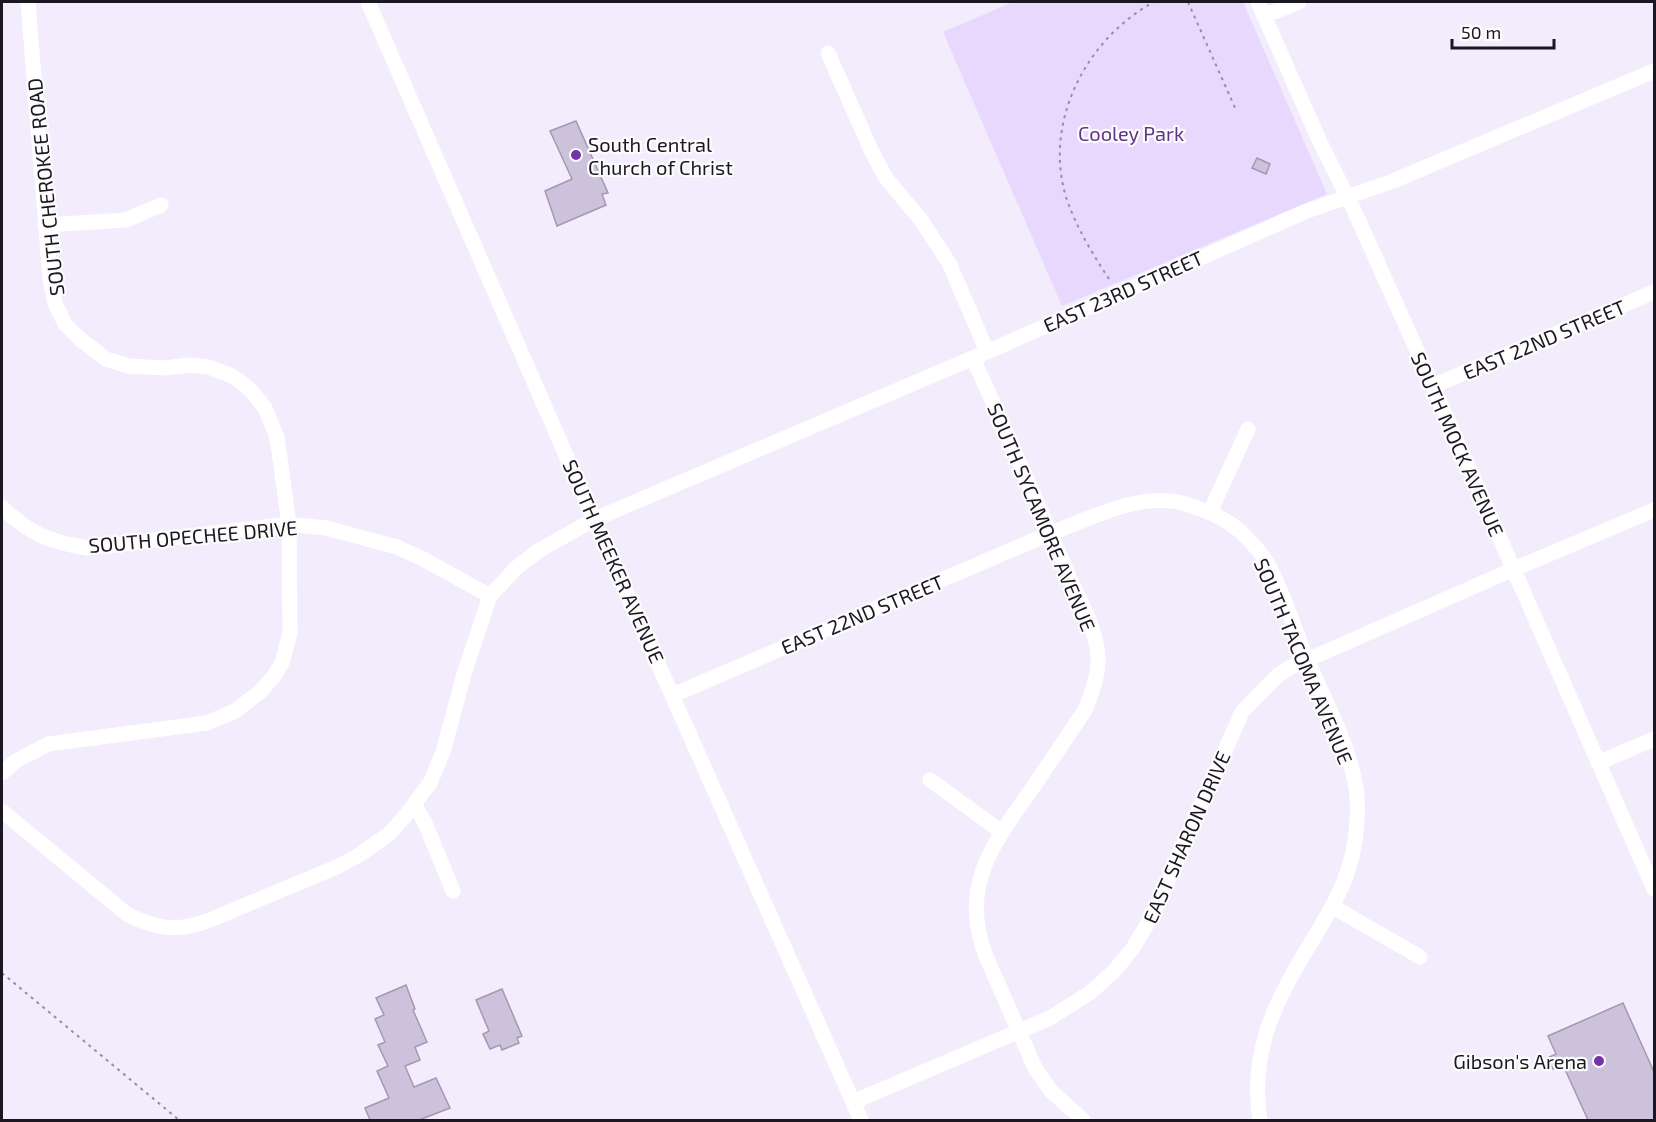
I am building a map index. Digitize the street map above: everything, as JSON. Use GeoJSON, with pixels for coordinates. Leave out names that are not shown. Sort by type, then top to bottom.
{"type":"FeatureCollection","features":[{"type":"Feature","properties":{"kind":"street","name":"SOUTH CHEROKEE ROAD"},"geometry":{"type":"LineString","coordinates":[[2,773],[16,761],[35,750],[56,742],[217,720],[245,705],[260,692],[282,663],[290,633],[290,524],[277,437],[273,421],[254,393],[232,376],[209,367],[128,366],[106,358],[81,340],[65,324],[55,303],[50,279],[45,225],[28,2]]}},
{"type":"Feature","properties":{"kind":"street","name":"SOUTH MEEKER AVENUE"},"geometry":{"type":"LineString","coordinates":[[368,2],[861,1120]]}},
{"type":"Feature","properties":{"kind":"street","name":"SOUTH MOCK AVENUE"},"geometry":{"type":"LineString","coordinates":[[1258,2],[1433,386],[1654,889]]}},
{"type":"Feature","properties":{"kind":"street"},"geometry":{"type":"LineString","coordinates":[[1264,16],[1299,2]]}},
{"type":"Feature","properties":{"kind":"street","name":"SOUTH SYCAMORE AVENUE"},"geometry":{"type":"LineString","coordinates":[[828,53],[886,178],[921,220],[949,262],[980,355],[1093,633],[1098,651],[1094,689],[1085,710],[1002,832],[981,874],[978,888],[977,924],[985,954],[1018,1032],[1035,1068],[1050,1090],[1083,1120]]}},
{"type":"Feature","properties":{"kind":"street","name":"EAST 23RD STREET"},"geometry":{"type":"LineString","coordinates":[[490,596],[516,568],[538,551],[595,519],[980,355],[1307,211],[1393,182],[1654,71]]}},
{"type":"Feature","properties":{"kind":"street"},"geometry":{"type":"LineString","coordinates":[[45,225],[126,220],[161,205]]}},
{"type":"Feature","properties":{"kind":"street","name":"EAST 22ND STREET"},"geometry":{"type":"LineString","coordinates":[[1433,386],[1654,292]]}},
{"type":"Feature","properties":{"kind":"street"},"geometry":{"type":"LineString","coordinates":[[1210,512],[1248,429]]}},
{"type":"Feature","properties":{"kind":"street","name":"SOUTH TACOMA AVENUE"},"geometry":{"type":"LineString","coordinates":[[1051,533],[1131,504],[1158,500],[1172,501],[1210,512],[1244,535],[1268,566],[1348,755],[1356,787],[1357,826],[1353,853],[1333,907],[1278,1000],[1267,1026],[1257,1080],[1260,1120]]}},
{"type":"Feature","properties":{"kind":"street","name":"SOUTH OPECHEE DRIVE"},"geometry":{"type":"LineString","coordinates":[[2,507],[12,517],[42,537],[63,544],[88,548],[290,524],[326,528],[397,547],[490,596]]}},
{"type":"Feature","properties":{"kind":"street","name":"EAST SHARON DRIVE"},"geometry":{"type":"LineString","coordinates":[[853,1102],[1050,1018],[1083,998],[1105,980],[1133,948],[1154,914],[1242,712],[1278,675],[1291,667],[1514,569],[1654,510]]}},
{"type":"Feature","properties":{"kind":"street","name":"EAST 22ND STREET"},"geometry":{"type":"LineString","coordinates":[[673,695],[1051,533]]}},
{"type":"Feature","properties":{"kind":"street"},"geometry":{"type":"LineString","coordinates":[[2,811],[128,915],[153,925],[176,929],[189,928],[210,920],[359,855],[389,834],[430,783],[443,752],[464,674],[490,596]]}},
{"type":"Feature","properties":{"kind":"street"},"geometry":{"type":"LineString","coordinates":[[1598,763],[1654,739]]}},
{"type":"Feature","properties":{"kind":"street"},"geometry":{"type":"LineString","coordinates":[[930,780],[1002,832]]}},
{"type":"Feature","properties":{"kind":"street"},"geometry":{"type":"LineString","coordinates":[[414,804],[425,823],[453,891]]}},
{"type":"Feature","properties":{"kind":"street"},"geometry":{"type":"LineString","coordinates":[[1333,907],[1420,957]]}},
{"type":"Feature","properties":{"kind":"path"},"geometry":{"type":"LineString","coordinates":[[1109,279],[1084,242],[1066,195],[1061,153],[1062,132],[1075,87],[1088,62],[1114,30],[1154,2]]}},
{"type":"Feature","properties":{"kind":"path"},"geometry":{"type":"LineString","coordinates":[[1188,2],[1236,110]]}},
{"type":"Feature","properties":{"kind":"path"},"geometry":{"type":"LineString","coordinates":[[2,973],[178,1120]]}},
{"type":"Feature","properties":{"kind":"green space","name":"Cooley Park"},"geometry":{"type":"Polygon","coordinates":[[[1013,2],[1243,2],[1327,194],[1062,306],[943,32],[1013,2]]]}},
{"type":"Feature","properties":{"kind":"building","name":"South Central Church of Christ"},"geometry":{"type":"Polygon","coordinates":[[[576,121],[608,193],[602,194],[606,205],[557,226],[545,191],[572,179],[550,131],[576,121]]]}},
{"type":"Feature","properties":{"kind":"building"},"geometry":{"type":"Polygon","coordinates":[[[1257,158],[1270,164],[1266,174],[1252,168],[1257,158]]]}},
{"type":"Feature","properties":{"kind":"building"},"geometry":{"type":"Polygon","coordinates":[[[406,985],[415,1009],[413,1010],[427,1042],[415,1047],[420,1060],[405,1066],[414,1087],[436,1078],[450,1108],[419,1120],[370,1120],[365,1108],[389,1098],[377,1071],[388,1066],[378,1045],[385,1042],[375,1019],[384,1015],[376,998],[406,985]]]}},
{"type":"Feature","properties":{"kind":"building"},"geometry":{"type":"Polygon","coordinates":[[[502,989],[522,1036],[517,1038],[519,1043],[502,1050],[500,1045],[490,1049],[483,1034],[489,1031],[476,1000],[502,989]]]}},
{"type":"Feature","properties":{"kind":"building","name":"Gibson's Arena"},"geometry":{"type":"Polygon","coordinates":[[[1623,1003],[1654,1072],[1654,1120],[1588,1120],[1563,1065],[1553,1069],[1547,1058],[1556,1054],[1548,1036],[1623,1003]]]}},
{"type":"Feature","properties":{"kind":"place","name":"South Central Church of Christ"},"geometry":{"type":"Point","coordinates":[576,155]}},
{"type":"Feature","properties":{"kind":"place","name":"Gibson's Arena"},"geometry":{"type":"Point","coordinates":[1599,1061]}}]}
